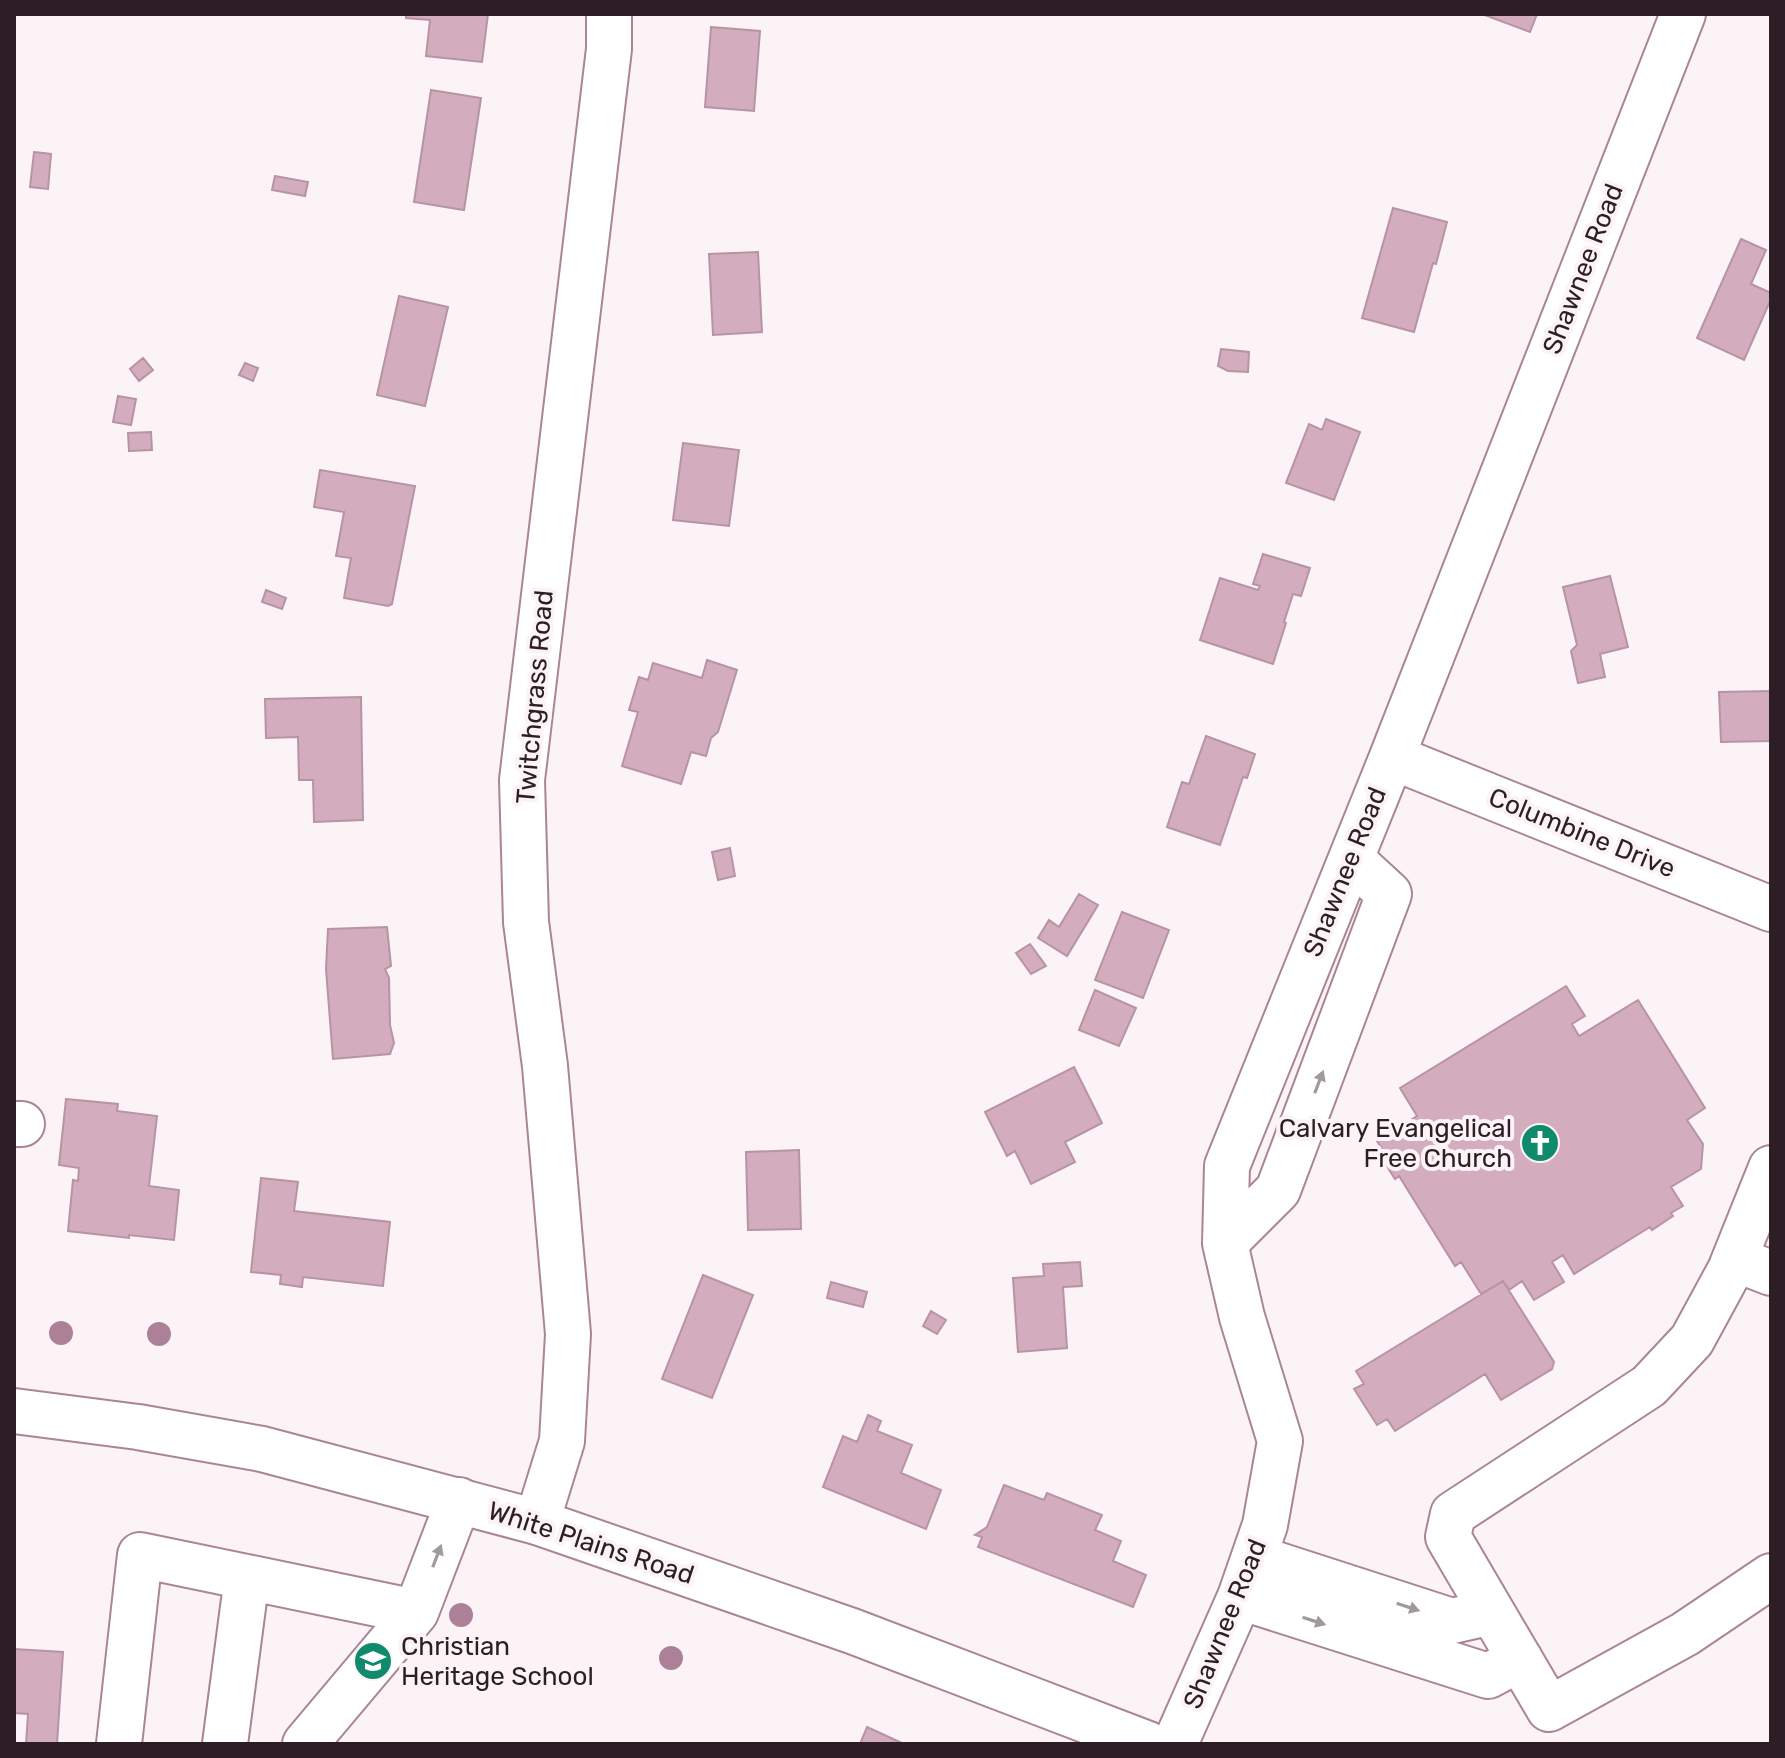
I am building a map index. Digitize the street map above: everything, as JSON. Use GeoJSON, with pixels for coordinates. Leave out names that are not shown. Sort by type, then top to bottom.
{"type":"FeatureCollection","features":[{"type":"Feature","properties":{"kind":"street","name":"Twitchgrass Road"},"geometry":{"type":"LineString","coordinates":[[537,1522],[562,1441],[568,1334],[545,1066],[526,922],[522,780],[609,49],[609,14]]}},
{"type":"Feature","properties":{"kind":"street","name":"Shawnee Road"},"geometry":{"type":"LineString","coordinates":[[1175,1744],[1240,1597],[1254,1557],[1265,1525],[1280,1441],[1242,1317],[1225,1243],[1227,1166],[1392,757],[1683,14]]}},
{"type":"Feature","properties":{"kind":"street","name":"Columbine Drive"},"geometry":{"type":"LineString","coordinates":[[1392,757],[1771,909]]}},
{"type":"Feature","properties":{"kind":"street"},"geometry":{"type":"LineString","coordinates":[[1771,1168],[1753,1266],[1692,1340],[1649,1386],[1453,1514],[1448,1537],[1549,1709],[1685,1634],[1771,1576]]}},
{"type":"Feature","properties":{"kind":"street","name":"White Plains Road"},"geometry":{"type":"LineString","coordinates":[[14,1411],[138,1427],[262,1449],[537,1522],[852,1631],[1148,1744]]}},
{"type":"Feature","properties":{"kind":"street"},"geometry":{"type":"LineString","coordinates":[[305,1744],[416,1612],[459,1500]]}},
{"type":"Feature","properties":{"kind":"street"},"geometry":{"type":"LineString","coordinates":[[119,1744],[140,1555],[416,1612]]}},
{"type":"Feature","properties":{"kind":"street"},"geometry":{"type":"LineString","coordinates":[[1254,1557],[1452,1621],[1492,1612]]}},
{"type":"Feature","properties":{"kind":"street"},"geometry":{"type":"LineString","coordinates":[[225,1744],[247,1577]]}},
{"type":"Feature","properties":{"kind":"street"},"geometry":{"type":"LineString","coordinates":[[1240,1597],[1488,1676],[1520,1659]]}},
{"type":"Feature","properties":{"kind":"building"},"geometry":{"type":"Polygon","coordinates":[[[406,14],[488,14],[482,62],[426,56],[430,20],[406,18],[406,14]]]}},
{"type":"Feature","properties":{"kind":"building"},"geometry":{"type":"Polygon","coordinates":[[[1482,14],[1537,14],[1530,32],[1482,14]]]}},
{"type":"Feature","properties":{"kind":"building"},"geometry":{"type":"Polygon","coordinates":[[[711,27],[760,31],[754,111],[705,107],[711,27]]]}},
{"type":"Feature","properties":{"kind":"building"},"geometry":{"type":"Polygon","coordinates":[[[431,90],[481,98],[464,210],[414,202],[431,90]]]}},
{"type":"Feature","properties":{"kind":"building"},"geometry":{"type":"Polygon","coordinates":[[[34,152],[51,154],[48,189],[30,187],[34,152]]]}},
{"type":"Feature","properties":{"kind":"building"},"geometry":{"type":"Polygon","coordinates":[[[275,176],[308,182],[305,196],[272,190],[275,176]]]}},
{"type":"Feature","properties":{"kind":"building"},"geometry":{"type":"Polygon","coordinates":[[[1393,208],[1447,222],[1414,332],[1362,318],[1393,208]]]}},
{"type":"Feature","properties":{"kind":"building"},"geometry":{"type":"Polygon","coordinates":[[[1741,239],[1766,250],[1751,284],[1771,293],[1744,360],[1697,338],[1741,239]]]}},
{"type":"Feature","properties":{"kind":"building"},"geometry":{"type":"Polygon","coordinates":[[[758,252],[762,332],[713,335],[709,254],[758,252]]]}},
{"type":"Feature","properties":{"kind":"building"},"geometry":{"type":"Polygon","coordinates":[[[399,296],[448,307],[425,406],[377,395],[399,296]]]}},
{"type":"Feature","properties":{"kind":"building"},"geometry":{"type":"Polygon","coordinates":[[[1221,349],[1249,352],[1248,372],[1228,371],[1218,366],[1221,349]]]}},
{"type":"Feature","properties":{"kind":"building"},"geometry":{"type":"Polygon","coordinates":[[[143,358],[153,370],[139,381],[130,369],[143,358]]]}},
{"type":"Feature","properties":{"kind":"building"},"geometry":{"type":"Polygon","coordinates":[[[245,363],[258,368],[253,381],[239,375],[245,363]]]}},
{"type":"Feature","properties":{"kind":"building"},"geometry":{"type":"Polygon","coordinates":[[[118,396],[136,399],[131,425],[113,422],[118,396]]]}},
{"type":"Feature","properties":{"kind":"building"},"geometry":{"type":"Polygon","coordinates":[[[1326,419],[1360,432],[1334,500],[1286,483],[1309,424],[1322,430],[1326,419]]]}},
{"type":"Feature","properties":{"kind":"building"},"geometry":{"type":"Polygon","coordinates":[[[151,432],[152,450],[129,451],[128,433],[151,432]]]}},
{"type":"Feature","properties":{"kind":"building"},"geometry":{"type":"Polygon","coordinates":[[[683,443],[739,450],[729,526],[673,520],[683,443]]]}},
{"type":"Feature","properties":{"kind":"building"},"geometry":{"type":"Polygon","coordinates":[[[320,470],[415,486],[392,604],[388,606],[344,598],[351,558],[336,556],[344,512],[314,507],[320,470]]]}},
{"type":"Feature","properties":{"kind":"building"},"geometry":{"type":"Polygon","coordinates":[[[1263,554],[1310,568],[1301,596],[1293,594],[1273,664],[1200,640],[1220,578],[1258,590],[1260,586],[1253,584],[1263,554]]]}},
{"type":"Feature","properties":{"kind":"building"},"geometry":{"type":"Polygon","coordinates":[[[1610,576],[1628,647],[1600,654],[1605,677],[1578,683],[1571,651],[1577,645],[1563,587],[1610,576]]]}},
{"type":"Feature","properties":{"kind":"building"},"geometry":{"type":"Polygon","coordinates":[[[266,590],[286,598],[282,609],[262,602],[266,590]]]}},
{"type":"Feature","properties":{"kind":"building"},"geometry":{"type":"Polygon","coordinates":[[[707,660],[737,670],[718,732],[711,738],[706,756],[691,752],[681,784],[622,766],[638,712],[629,710],[639,677],[648,680],[653,663],[702,678],[707,660]]]}},
{"type":"Feature","properties":{"kind":"building"},"geometry":{"type":"Polygon","coordinates":[[[1771,691],[1771,741],[1721,742],[1719,692],[1771,691]]]}},
{"type":"Feature","properties":{"kind":"building"},"geometry":{"type":"Polygon","coordinates":[[[361,697],[363,820],[314,822],[313,780],[299,780],[298,737],[266,738],[265,699],[361,697]]]}},
{"type":"Feature","properties":{"kind":"building"},"geometry":{"type":"Polygon","coordinates":[[[1206,736],[1255,754],[1247,778],[1243,777],[1220,845],[1167,827],[1182,782],[1189,784],[1206,736]]]}},
{"type":"Feature","properties":{"kind":"building"},"geometry":{"type":"Polygon","coordinates":[[[730,848],[735,876],[718,880],[712,852],[730,848]]]}},
{"type":"Feature","properties":{"kind":"building"},"geometry":{"type":"Polygon","coordinates":[[[1079,894],[1098,905],[1067,956],[1038,938],[1049,920],[1059,927],[1079,894]]]}},
{"type":"Feature","properties":{"kind":"building"},"geometry":{"type":"Polygon","coordinates":[[[1122,912],[1169,930],[1143,998],[1095,980],[1122,912]]]}},
{"type":"Feature","properties":{"kind":"building"},"geometry":{"type":"Polygon","coordinates":[[[387,927],[391,966],[385,969],[389,978],[390,1025],[394,1043],[390,1054],[333,1059],[326,969],[328,929],[387,927]]]}},
{"type":"Feature","properties":{"kind":"building"},"geometry":{"type":"Polygon","coordinates":[[[1030,944],[1046,966],[1031,974],[1016,953],[1030,944]]]}},
{"type":"Feature","properties":{"kind":"building","name":"Calvary Evangelical Free Church"},"geometry":{"type":"Polygon","coordinates":[[[1566,986],[1585,1016],[1572,1024],[1579,1036],[1638,1000],[1705,1108],[1687,1120],[1703,1144],[1701,1169],[1671,1187],[1683,1206],[1671,1213],[1673,1216],[1574,1274],[1563,1255],[1552,1262],[1564,1282],[1534,1300],[1522,1281],[1509,1290],[1503,1281],[1481,1294],[1461,1262],[1455,1266],[1399,1176],[1395,1179],[1383,1160],[1385,1154],[1377,1141],[1417,1116],[1400,1088],[1566,986]]]}},
{"type":"Feature","properties":{"kind":"building"},"geometry":{"type":"Polygon","coordinates":[[[1095,990],[1136,1008],[1119,1046],[1079,1030],[1095,990]]]}},
{"type":"Feature","properties":{"kind":"building"},"geometry":{"type":"Polygon","coordinates":[[[1074,1067],[1102,1123],[1065,1142],[1075,1162],[1031,1184],[1015,1151],[1007,1156],[985,1112],[1074,1067]]]}},
{"type":"Feature","properties":{"kind":"building"},"geometry":{"type":"Polygon","coordinates":[[[66,1099],[118,1104],[117,1111],[157,1116],[149,1186],[179,1190],[174,1240],[68,1231],[73,1180],[78,1181],[79,1168],[59,1165],[66,1099]]]}},
{"type":"Feature","properties":{"kind":"building"},"geometry":{"type":"Polygon","coordinates":[[[799,1150],[801,1229],[748,1230],[746,1152],[799,1150]]]}},
{"type":"Feature","properties":{"kind":"building"},"geometry":{"type":"Polygon","coordinates":[[[261,1178],[298,1182],[294,1211],[390,1222],[383,1286],[303,1277],[302,1287],[280,1284],[281,1275],[251,1272],[261,1178]]]}},
{"type":"Feature","properties":{"kind":"building"},"geometry":{"type":"Polygon","coordinates":[[[1080,1262],[1082,1286],[1063,1287],[1067,1348],[1018,1352],[1013,1278],[1044,1276],[1043,1264],[1080,1262]]]}},
{"type":"Feature","properties":{"kind":"building"},"geometry":{"type":"Polygon","coordinates":[[[703,1275],[753,1295],[712,1398],[662,1379],[703,1275]]]}},
{"type":"Feature","properties":{"kind":"building"},"geometry":{"type":"Polygon","coordinates":[[[1503,1281],[1554,1362],[1552,1369],[1501,1400],[1485,1374],[1395,1431],[1387,1419],[1377,1425],[1354,1389],[1364,1384],[1356,1371],[1503,1281]]]}},
{"type":"Feature","properties":{"kind":"building"},"geometry":{"type":"Polygon","coordinates":[[[831,1282],[867,1292],[863,1307],[827,1298],[831,1282]]]}},
{"type":"Feature","properties":{"kind":"building"},"geometry":{"type":"Polygon","coordinates":[[[931,1311],[946,1320],[937,1334],[923,1326],[931,1311]]]}},
{"type":"Feature","properties":{"kind":"building"},"geometry":{"type":"Polygon","coordinates":[[[868,1415],[881,1421],[877,1431],[912,1445],[901,1473],[941,1490],[926,1529],[823,1487],[843,1436],[857,1442],[868,1415]]]}},
{"type":"Feature","properties":{"kind":"building"},"geometry":{"type":"Polygon","coordinates":[[[1004,1485],[1044,1500],[1047,1493],[1102,1515],[1095,1530],[1121,1541],[1113,1561],[1146,1575],[1133,1607],[978,1547],[982,1537],[975,1535],[987,1527],[1004,1485]]]}},
{"type":"Feature","properties":{"kind":"building"},"geometry":{"type":"Polygon","coordinates":[[[14,1649],[63,1652],[57,1744],[26,1744],[28,1714],[14,1713],[14,1649]]]}},
{"type":"Feature","properties":{"kind":"building"},"geometry":{"type":"Polygon","coordinates":[[[867,1727],[904,1744],[860,1744],[867,1727]]]}},
{"type":"Feature","properties":{"kind":"place","name":"Calvary Evangelical Free Church"},"geometry":{"type":"Point","coordinates":[1540,1143]}},
{"type":"Feature","properties":{"kind":"place","name":"Christian Heritage School"},"geometry":{"type":"Point","coordinates":[373,1661]}}]}
